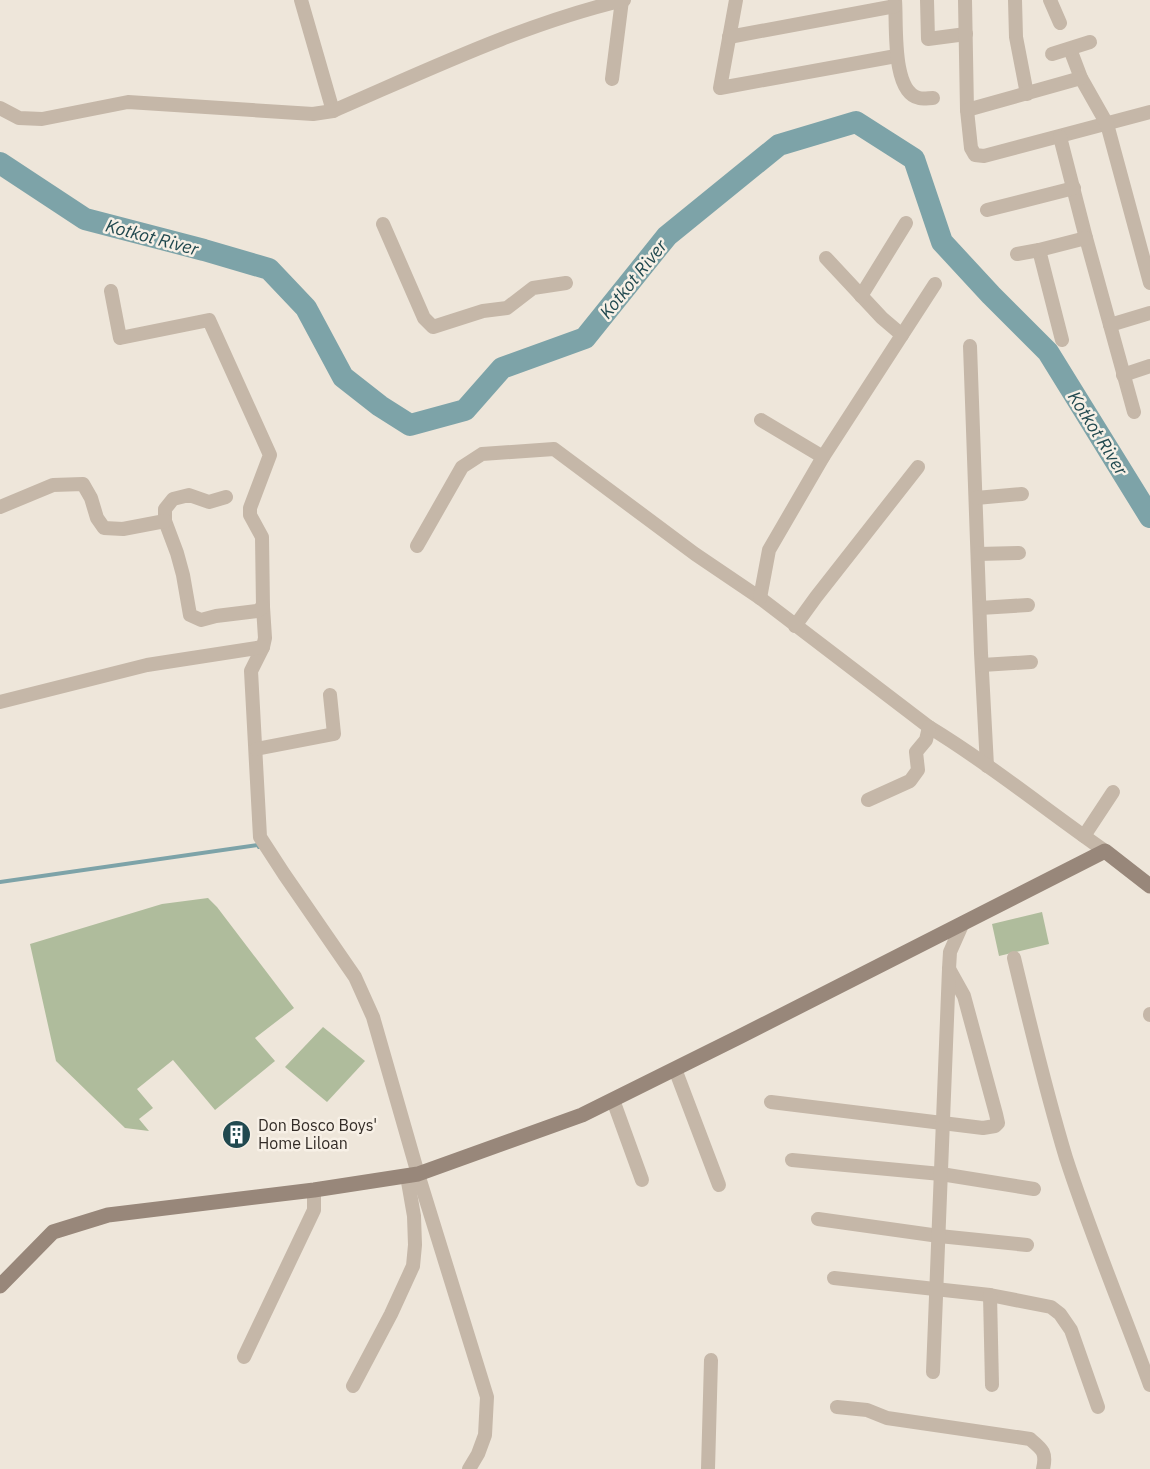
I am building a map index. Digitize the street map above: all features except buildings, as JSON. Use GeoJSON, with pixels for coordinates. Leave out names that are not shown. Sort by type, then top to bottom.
{"type":"FeatureCollection","features":[{"type":"Feature","properties":{"kind":"street"},"geometry":{"type":"LineString","coordinates":[[301,0],[333,111]]}},
{"type":"Feature","properties":{"kind":"street"},"geometry":{"type":"LineString","coordinates":[[0,108],[19,118],[42,119],[128,102],[313,114],[333,111],[451,58],[585,10],[623,0],[612,79]]}},
{"type":"Feature","properties":{"kind":"street"},"geometry":{"type":"LineString","coordinates":[[736,0],[720,88],[896,56]]}},
{"type":"Feature","properties":{"kind":"street"},"geometry":{"type":"LineString","coordinates":[[927,0],[928,39],[966,34]]}},
{"type":"Feature","properties":{"kind":"street"},"geometry":{"type":"LineString","coordinates":[[965,0],[967,110],[971,148],[975,155],[984,156],[1150,112]]}},
{"type":"Feature","properties":{"kind":"street"},"geometry":{"type":"LineString","coordinates":[[1015,0],[1016,37],[1027,94]]}},
{"type":"Feature","properties":{"kind":"street"},"geometry":{"type":"LineString","coordinates":[[1050,0],[1060,23]]}},
{"type":"Feature","properties":{"kind":"street"},"geometry":{"type":"LineString","coordinates":[[729,38],[895,3],[896,56],[900,75],[909,91],[917,98],[933,98]]}},
{"type":"Feature","properties":{"kind":"street"},"geometry":{"type":"LineString","coordinates":[[1052,54],[1090,42]]}},
{"type":"Feature","properties":{"kind":"street"},"geometry":{"type":"LineString","coordinates":[[1070,49],[1081,78],[1107,124],[1150,283]]}},
{"type":"Feature","properties":{"kind":"street"},"geometry":{"type":"LineString","coordinates":[[967,110],[1081,78]]}},
{"type":"Feature","properties":{"kind":"street"},"geometry":{"type":"LineString","coordinates":[[1060,137],[1134,412]]}},
{"type":"Feature","properties":{"kind":"street"},"geometry":{"type":"LineString","coordinates":[[987,210],[1074,188]]}},
{"type":"Feature","properties":{"kind":"street"},"geometry":{"type":"LineString","coordinates":[[861,296],[906,223]]}},
{"type":"Feature","properties":{"kind":"street"},"geometry":{"type":"LineString","coordinates":[[383,224],[424,318],[433,327],[483,311],[507,309],[533,288],[566,283]]}},
{"type":"Feature","properties":{"kind":"street"},"geometry":{"type":"LineString","coordinates":[[1017,254],[1086,238]]}},
{"type":"Feature","properties":{"kind":"street"},"geometry":{"type":"LineString","coordinates":[[1039,250],[1062,340]]}},
{"type":"Feature","properties":{"kind":"street"},"geometry":{"type":"LineString","coordinates":[[826,258],[882,318],[903,335]]}},
{"type":"Feature","properties":{"kind":"street"},"geometry":{"type":"LineString","coordinates":[[760,598],[769,550],[823,458],[935,284]]}},
{"type":"Feature","properties":{"kind":"street"},"geometry":{"type":"LineString","coordinates":[[111,291],[120,338],[209,320],[270,455],[250,508],[250,515],[262,537],[266,638],[251,671],[260,837],[355,977],[373,1017],[412,1175],[487,1396],[485,1435],[469,1469]]}},
{"type":"Feature","properties":{"kind":"street"},"geometry":{"type":"LineString","coordinates":[[1110,325],[1150,313]]}},
{"type":"Feature","properties":{"kind":"street"},"geometry":{"type":"LineString","coordinates":[[970,346],[987,766]]}},
{"type":"Feature","properties":{"kind":"street"},"geometry":{"type":"LineString","coordinates":[[1123,375],[1150,366]]}},
{"type":"Feature","properties":{"kind":"street"},"geometry":{"type":"LineString","coordinates":[[761,420],[823,458]]}},
{"type":"Feature","properties":{"kind":"street"},"geometry":{"type":"LineString","coordinates":[[417,546],[462,467],[482,454],[554,449],[695,554],[760,598],[929,727],[987,766],[1150,886]]}},
{"type":"Feature","properties":{"kind":"street"},"geometry":{"type":"LineString","coordinates":[[795,626],[918,467]]}},
{"type":"Feature","properties":{"kind":"street"},"geometry":{"type":"LineString","coordinates":[[0,507],[53,485],[83,484],[91,498],[97,518],[104,528],[123,529],[165,520]]}},
{"type":"Feature","properties":{"kind":"street"},"geometry":{"type":"LineString","coordinates":[[976,498],[1022,494]]}},
{"type":"Feature","properties":{"kind":"street"},"geometry":{"type":"LineString","coordinates":[[226,496],[209,502],[189,495],[173,499],[165,509],[165,520],[183,575],[190,615],[201,620],[257,611],[263,607]]}},
{"type":"Feature","properties":{"kind":"street"},"geometry":{"type":"LineString","coordinates":[[978,554],[1019,553]]}},
{"type":"Feature","properties":{"kind":"street"},"geometry":{"type":"LineString","coordinates":[[980,608],[1028,605]]}},
{"type":"Feature","properties":{"kind":"street"},"geometry":{"type":"LineString","coordinates":[[0,702],[147,665],[263,647]]}},
{"type":"Feature","properties":{"kind":"street"},"geometry":{"type":"LineString","coordinates":[[982,665],[1031,662]]}},
{"type":"Feature","properties":{"kind":"street"},"geometry":{"type":"LineString","coordinates":[[256,748],[334,734],[330,695]]}},
{"type":"Feature","properties":{"kind":"street"},"geometry":{"type":"LineString","coordinates":[[868,800],[910,781],[918,770],[916,752],[926,740],[929,727]]}},
{"type":"Feature","properties":{"kind":"street"},"geometry":{"type":"LineString","coordinates":[[1084,836],[1113,792]]}},
{"type":"Feature","properties":{"kind":"street"},"geometry":{"type":"LineString","coordinates":[[0,1286],[53,1232],[97,1218],[412,1175],[582,1115],[1105,851]]}},
{"type":"Feature","properties":{"kind":"street"},"geometry":{"type":"LineString","coordinates":[[933,1372],[950,952],[962,925]]}},
{"type":"Feature","properties":{"kind":"street"},"geometry":{"type":"LineString","coordinates":[[1014,958],[1066,1158],[1150,1385]]}},
{"type":"Feature","properties":{"kind":"street"},"geometry":{"type":"LineString","coordinates":[[771,1102],[983,1128],[992,1127],[998,1123],[964,996],[949,969]]}},
{"type":"Feature","properties":{"kind":"street"},"geometry":{"type":"LineString","coordinates":[[675,1069],[719,1185]]}},
{"type":"Feature","properties":{"kind":"street"},"geometry":{"type":"LineString","coordinates":[[613,1100],[642,1180]]}},
{"type":"Feature","properties":{"kind":"street"},"geometry":{"type":"LineString","coordinates":[[792,1160],[941,1174],[1034,1189]]}},
{"type":"Feature","properties":{"kind":"street"},"geometry":{"type":"LineString","coordinates":[[353,1386],[413,1266],[415,1245],[412,1175]]}},
{"type":"Feature","properties":{"kind":"street"},"geometry":{"type":"LineString","coordinates":[[244,1357],[314,1210],[314,1190]]}},
{"type":"Feature","properties":{"kind":"street"},"geometry":{"type":"LineString","coordinates":[[818,1219],[939,1236],[1027,1245]]}},
{"type":"Feature","properties":{"kind":"street"},"geometry":{"type":"LineString","coordinates":[[834,1278],[990,1295],[1051,1307],[1060,1314],[1071,1330],[1098,1407]]}},
{"type":"Feature","properties":{"kind":"street"},"geometry":{"type":"LineString","coordinates":[[990,1295],[992,1385]]}},
{"type":"Feature","properties":{"kind":"street"},"geometry":{"type":"LineString","coordinates":[[708,1469],[711,1360]]}},
{"type":"Feature","properties":{"kind":"street"},"geometry":{"type":"LineString","coordinates":[[837,1407],[867,1410],[887,1418],[1030,1439],[1041,1448],[1046,1459],[1043,1469]]}},
{"type":"Feature","properties":{"kind":"green space"},"geometry":{"type":"Polygon","coordinates":[[[208,898],[294,1008],[255,1038],[275,1061],[215,1110],[173,1060],[137,1089],[153,1108],[139,1119],[149,1131],[125,1128],[56,1061],[30,944],[162,904],[208,898]]]}},
{"type":"Feature","properties":{"kind":"green space"},"geometry":{"type":"Polygon","coordinates":[[[1042,912],[1049,944],[999,956],[992,924],[1042,912]]]}},
{"type":"Feature","properties":{"kind":"green space"},"geometry":{"type":"Polygon","coordinates":[[[323,1027],[365,1061],[327,1102],[285,1067],[323,1027]]]}},
{"type":"Feature","properties":{"kind":"waterway","name":"Kotkot River"},"geometry":{"type":"LineString","coordinates":[[0,163],[85,219],[269,269],[306,308],[343,377],[380,406],[410,425],[465,410],[502,368],[585,338],[667,236],[779,145],[856,122],[914,159],[942,242],[1048,352],[1150,517]]}},
{"type":"Feature","properties":{"kind":"waterway"},"geometry":{"type":"LineString","coordinates":[[0,882],[258,845],[259,847]]}},
{"type":"Feature","properties":{"kind":"place","name":"Don Bosco Boys' Home Liloan"},"geometry":{"type":"Point","coordinates":[237,1134]}}]}
